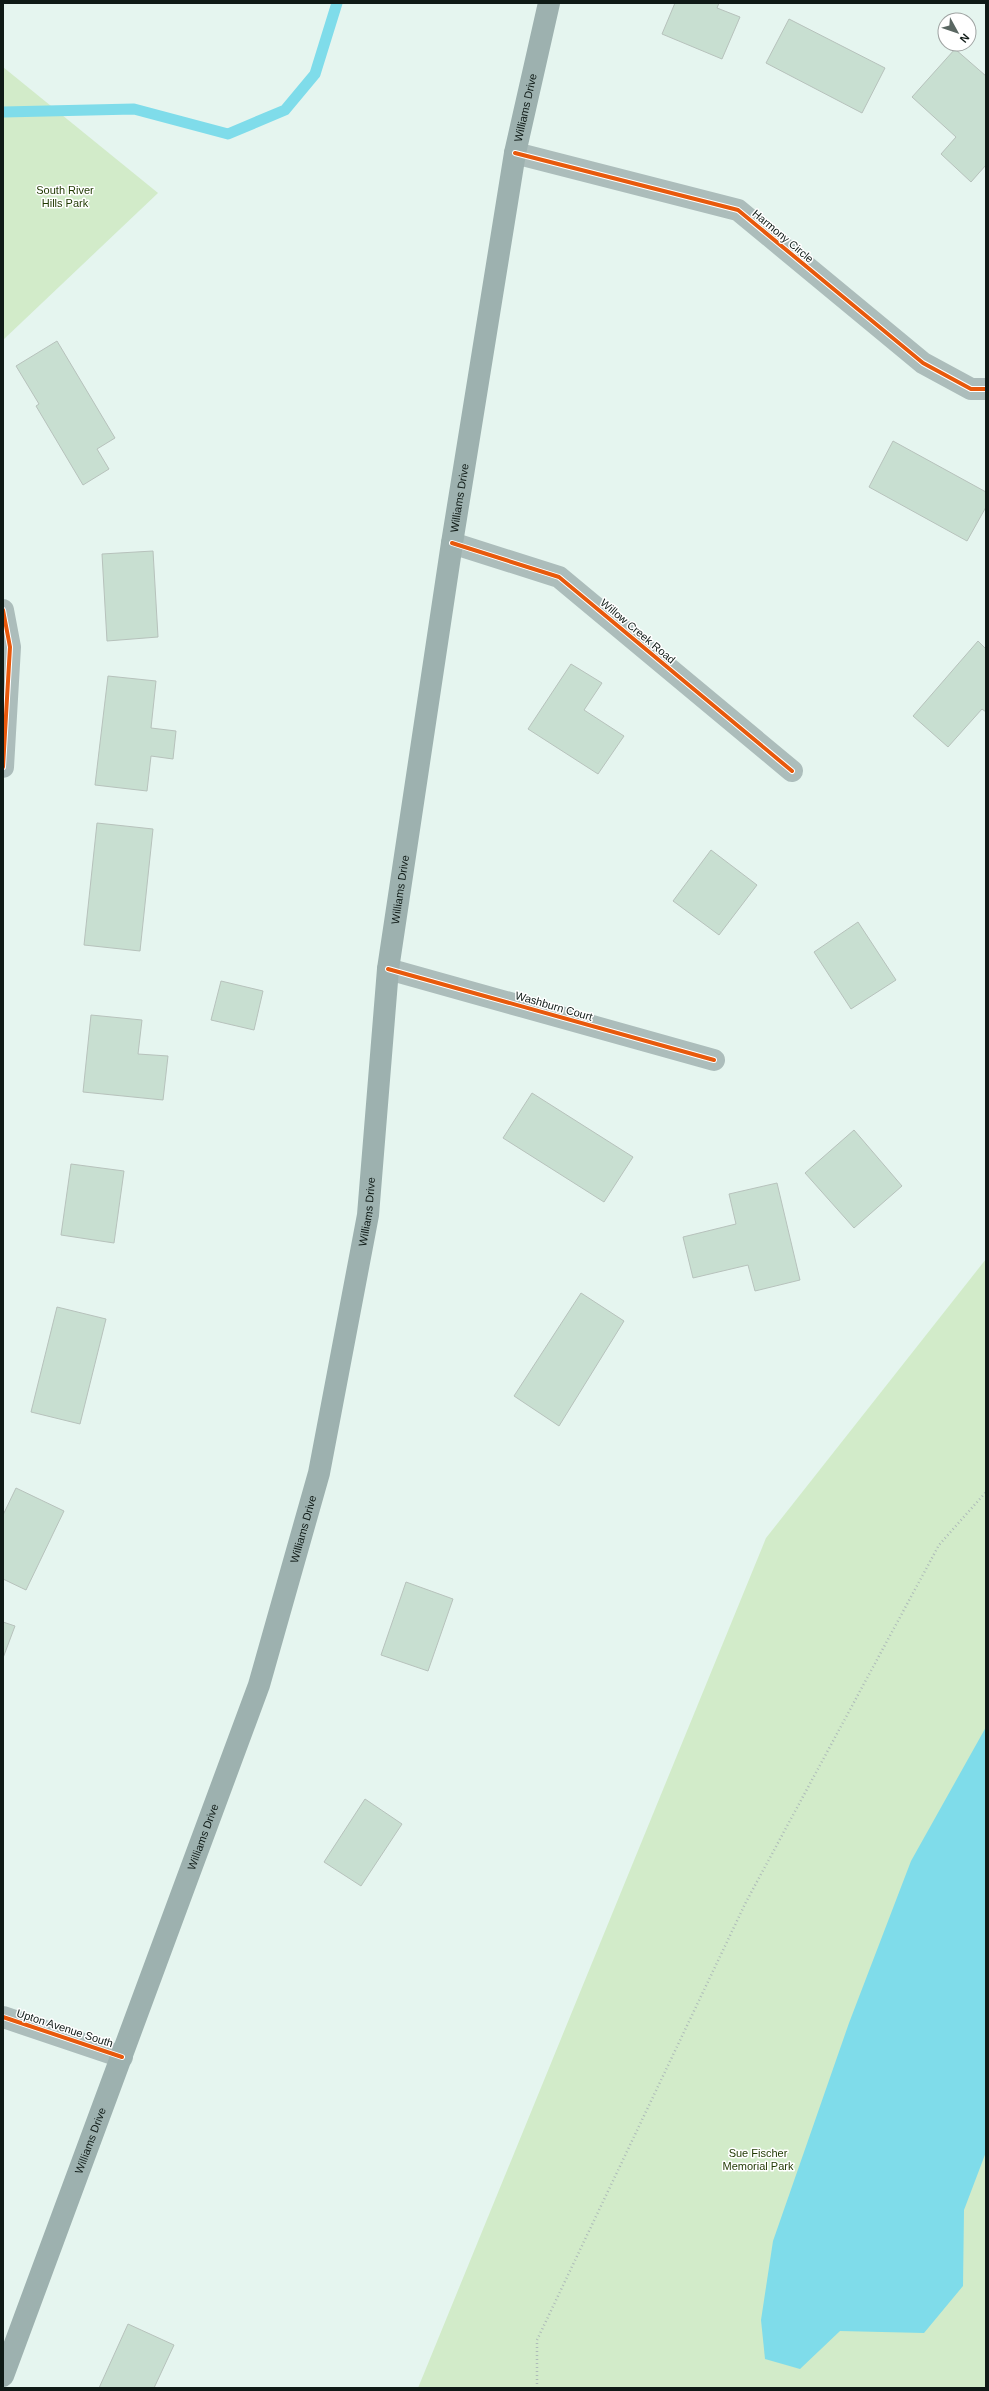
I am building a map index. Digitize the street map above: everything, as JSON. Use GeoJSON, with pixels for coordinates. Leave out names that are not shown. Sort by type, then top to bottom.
{"type":"FeatureCollection","features":[{"type":"Feature","properties":{"kind":"main road","name":"Williams Drive"},"geometry":{"type":"LineString","coordinates":[[3,2376],[259,1685],[319,1473],[368,1215],[388,969],[452,543],[515,152],[549,3]]}},
{"type":"Feature","properties":{"kind":"street","name":"Harmony Circle"},"geometry":{"type":"LineString","coordinates":[[515,152],[738,210],[923,363],[970,389],[986,390]]}},
{"type":"Feature","properties":{"kind":"street","name":"Willow Creek Road"},"geometry":{"type":"LineString","coordinates":[[452,543],[559,577],[792,771]]}},
{"type":"Feature","properties":{"kind":"street"},"geometry":{"type":"LineString","coordinates":[[3,610],[10,647],[3,767]]}},
{"type":"Feature","properties":{"kind":"street","name":"Washburn Court"},"geometry":{"type":"LineString","coordinates":[[388,969],[714,1060]]}},
{"type":"Feature","properties":{"kind":"street","name":"Upton Avenue South"},"geometry":{"type":"LineString","coordinates":[[3,2017],[122,2056]]}},
{"type":"Feature","properties":{"kind":"path"},"geometry":{"type":"LineString","coordinates":[[536,2388],[537,2340],[746,1902],[939,1544],[986,1492]]}},
{"type":"Feature","properties":{"kind":"green space","name":"South River Hills Park"},"geometry":{"type":"Polygon","coordinates":[[[3,67],[158,193],[3,340],[3,67]]]}},
{"type":"Feature","properties":{"kind":"green space","name":"Sue Fischer Memorial Park"},"geometry":{"type":"Polygon","coordinates":[[[986,1259],[986,2388],[418,2388],[766,1538],[986,1259]]]}},
{"type":"Feature","properties":{"kind":"water"},"geometry":{"type":"Polygon","coordinates":[[[986,1727],[986,2152],[964,2210],[963,2286],[924,2333],[840,2331],[800,2369],[765,2359],[761,2320],[773,2241],[849,2023],[911,1861],[986,1727]]]}},
{"type":"Feature","properties":{"kind":"building"},"geometry":{"type":"Polygon","coordinates":[[[675,3],[719,3],[717,8],[740,17],[722,59],[662,34],[675,3]]]}},
{"type":"Feature","properties":{"kind":"building"},"geometry":{"type":"Polygon","coordinates":[[[789,19],[885,68],[862,113],[766,63],[789,19]]]}},
{"type":"Feature","properties":{"kind":"building"},"geometry":{"type":"Polygon","coordinates":[[[952,52],[958,52],[986,76],[986,165],[971,182],[941,154],[956,137],[912,97],[952,52]]]}},
{"type":"Feature","properties":{"kind":"building"},"geometry":{"type":"Polygon","coordinates":[[[57,341],[115,438],[97,449],[109,469],[83,485],[36,406],[39,404],[16,366],[57,341]]]}},
{"type":"Feature","properties":{"kind":"building"},"geometry":{"type":"Polygon","coordinates":[[[893,441],[986,492],[986,507],[967,541],[869,487],[893,441]]]}},
{"type":"Feature","properties":{"kind":"building"},"geometry":{"type":"Polygon","coordinates":[[[153,551],[158,637],[107,641],[102,554],[153,551]]]}},
{"type":"Feature","properties":{"kind":"building"},"geometry":{"type":"Polygon","coordinates":[[[978,641],[986,649],[986,712],[982,709],[948,747],[913,716],[978,641]]]}},
{"type":"Feature","properties":{"kind":"building"},"geometry":{"type":"Polygon","coordinates":[[[571,664],[602,683],[584,710],[624,736],[598,774],[528,729],[571,664]]]}},
{"type":"Feature","properties":{"kind":"building"},"geometry":{"type":"Polygon","coordinates":[[[108,676],[156,681],[151,728],[176,731],[173,759],[151,756],[147,791],[95,785],[108,676]]]}},
{"type":"Feature","properties":{"kind":"building"},"geometry":{"type":"Polygon","coordinates":[[[97,823],[153,829],[140,951],[84,945],[97,823]]]}},
{"type":"Feature","properties":{"kind":"building"},"geometry":{"type":"Polygon","coordinates":[[[711,850],[757,885],[719,935],[673,901],[711,850]]]}},
{"type":"Feature","properties":{"kind":"building"},"geometry":{"type":"Polygon","coordinates":[[[858,922],[896,980],[851,1009],[814,952],[858,922]]]}},
{"type":"Feature","properties":{"kind":"building"},"geometry":{"type":"Polygon","coordinates":[[[221,981],[263,991],[254,1030],[211,1020],[221,981]]]}},
{"type":"Feature","properties":{"kind":"building"},"geometry":{"type":"Polygon","coordinates":[[[91,1015],[142,1020],[138,1054],[168,1056],[163,1100],[83,1092],[91,1015]]]}},
{"type":"Feature","properties":{"kind":"building"},"geometry":{"type":"Polygon","coordinates":[[[532,1093],[633,1157],[604,1202],[503,1138],[532,1093]]]}},
{"type":"Feature","properties":{"kind":"building"},"geometry":{"type":"Polygon","coordinates":[[[854,1130],[902,1186],[854,1228],[805,1173],[854,1130]]]}},
{"type":"Feature","properties":{"kind":"building"},"geometry":{"type":"Polygon","coordinates":[[[71,1164],[124,1171],[114,1243],[61,1235],[71,1164]]]}},
{"type":"Feature","properties":{"kind":"building"},"geometry":{"type":"Polygon","coordinates":[[[777,1183],[800,1280],[755,1291],[748,1265],[693,1278],[683,1237],[736,1224],[729,1194],[777,1183]]]}},
{"type":"Feature","properties":{"kind":"building"},"geometry":{"type":"Polygon","coordinates":[[[581,1293],[624,1321],[559,1426],[514,1396],[581,1293]]]}},
{"type":"Feature","properties":{"kind":"building"},"geometry":{"type":"Polygon","coordinates":[[[57,1307],[106,1319],[80,1424],[31,1412],[57,1307]]]}},
{"type":"Feature","properties":{"kind":"building"},"geometry":{"type":"Polygon","coordinates":[[[16,1488],[64,1511],[26,1590],[3,1579],[3,1515],[16,1488]]]}},
{"type":"Feature","properties":{"kind":"building"},"geometry":{"type":"Polygon","coordinates":[[[406,1582],[453,1599],[428,1671],[381,1655],[406,1582]]]}},
{"type":"Feature","properties":{"kind":"building"},"geometry":{"type":"Polygon","coordinates":[[[3,1622],[15,1626],[3,1658],[3,1622]]]}},
{"type":"Feature","properties":{"kind":"building"},"geometry":{"type":"Polygon","coordinates":[[[365,1799],[402,1824],[361,1886],[324,1862],[365,1799]]]}},
{"type":"Feature","properties":{"kind":"building"},"geometry":{"type":"Polygon","coordinates":[[[128,2324],[174,2345],[154,2388],[99,2388],[128,2324]]]}},
{"type":"Feature","properties":{"kind":"waterway"},"geometry":{"type":"LineString","coordinates":[[3,112],[134,109],[228,134],[285,110],[315,74],[337,3]]}},
{"type":"Feature","properties":{"kind":"cycle path"},"geometry":{"type":"LineString","coordinates":[[515,153],[738,210],[923,363],[971,389],[986,389]]}},
{"type":"Feature","properties":{"kind":"cycle path"},"geometry":{"type":"LineString","coordinates":[[452,543],[559,577],[792,771]]}},
{"type":"Feature","properties":{"kind":"cycle path"},"geometry":{"type":"LineString","coordinates":[[3,610],[10,647],[3,767]]}},
{"type":"Feature","properties":{"kind":"cycle path"},"geometry":{"type":"LineString","coordinates":[[388,969],[714,1060]]}},
{"type":"Feature","properties":{"kind":"cycle path"},"geometry":{"type":"LineString","coordinates":[[3,2017],[122,2057]]}}]}
